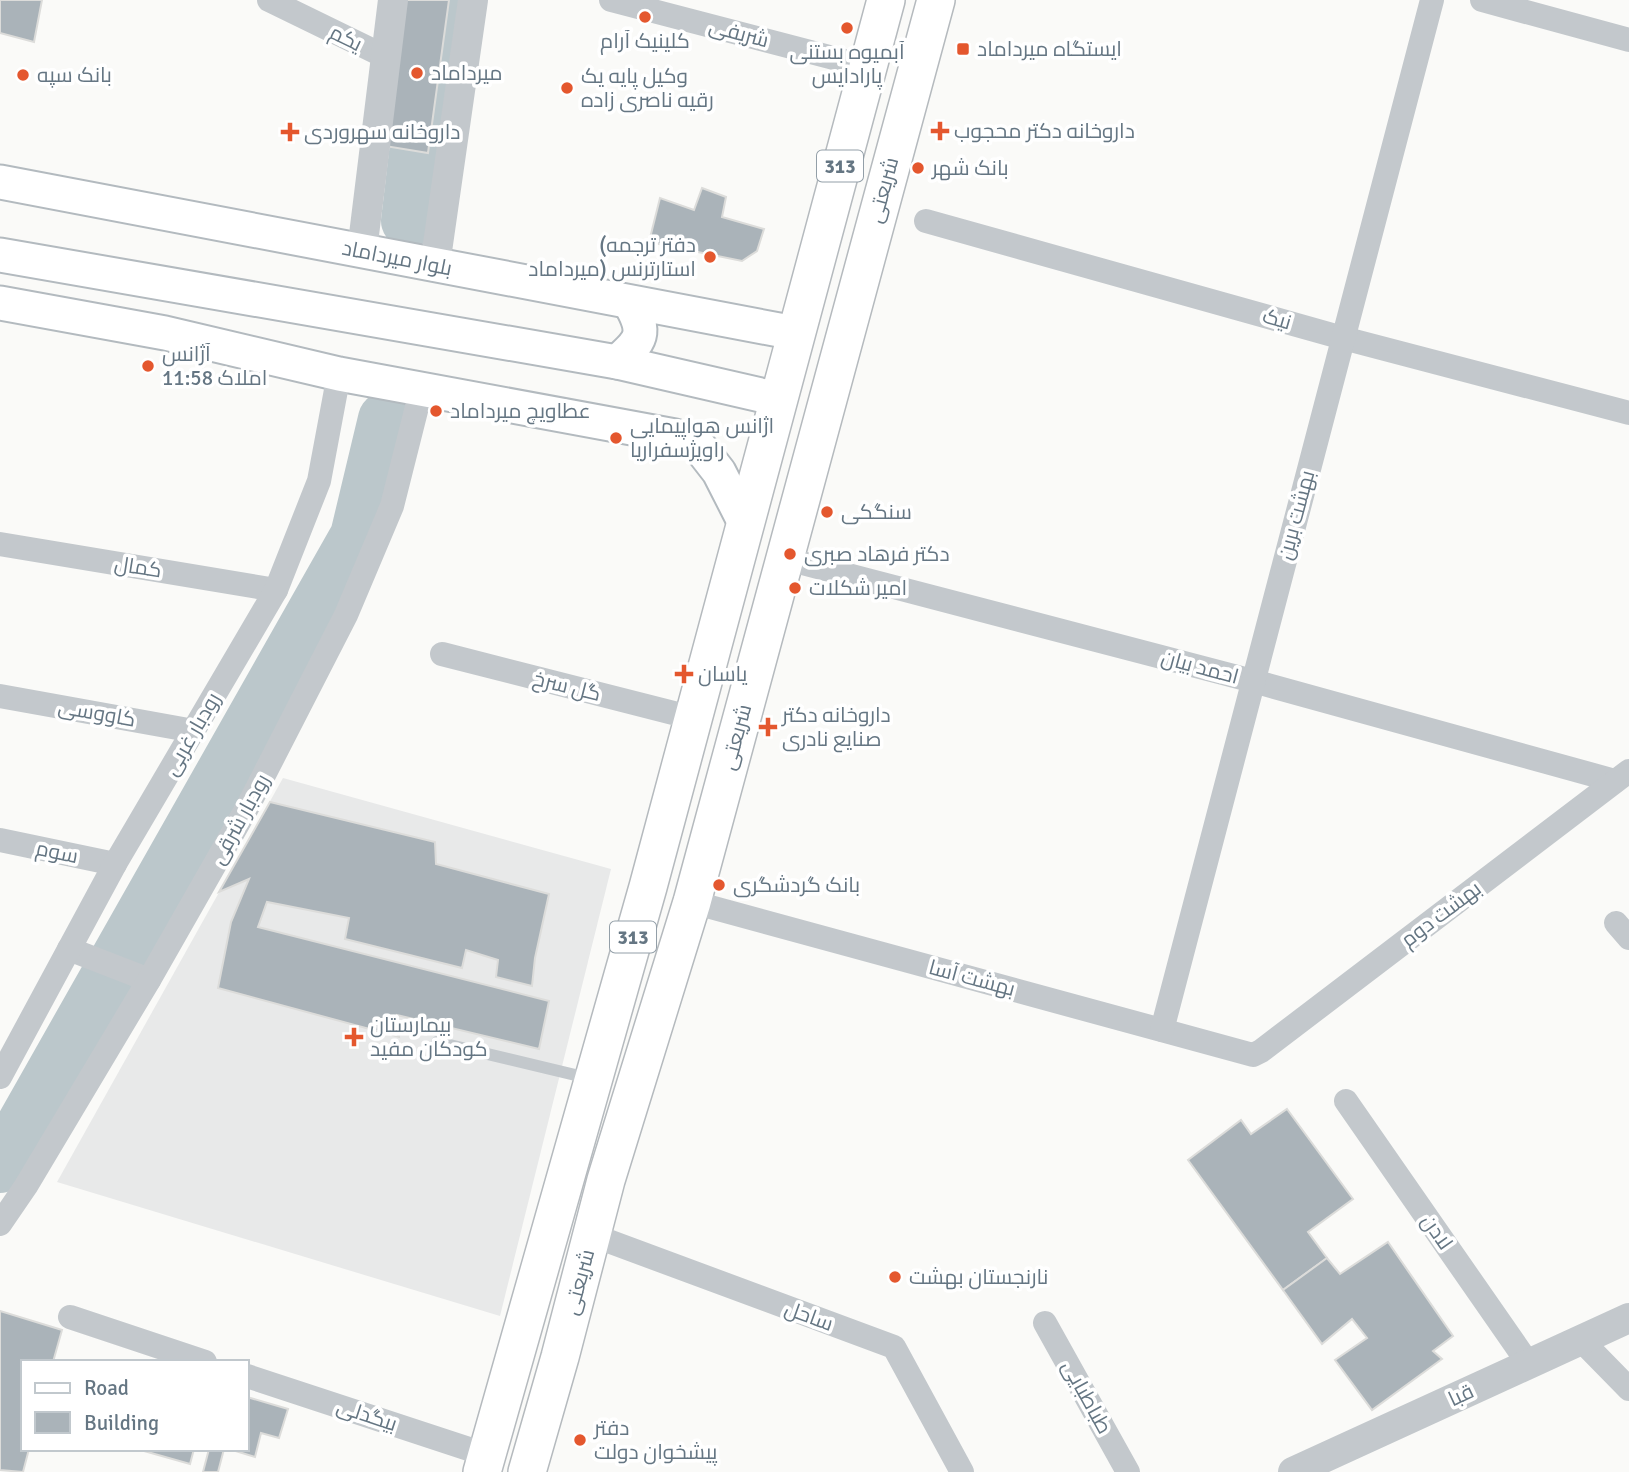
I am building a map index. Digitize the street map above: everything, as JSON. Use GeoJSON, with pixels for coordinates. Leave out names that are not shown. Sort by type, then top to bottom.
{"type":"FeatureCollection","features":[{"type":"Feature","properties":{"kind":"main road","name":"شریعتی"},"geometry":{"type":"LineString","coordinates":[[485,1464],[746,525],[795,333],[886,0]]}},
{"type":"Feature","properties":{"kind":"main road","name":"شریعتی"},"geometry":{"type":"LineString","coordinates":[[527,1472],[606,1180],[692,902],[936,0]]}},
{"type":"Feature","properties":{"kind":"main road","name":"بلوار میرداماد"},"geometry":{"type":"LineString","coordinates":[[0,183],[795,333]]}},
{"type":"Feature","properties":{"kind":"main road"},"geometry":{"type":"LineString","coordinates":[[0,256],[165,333]]}},
{"type":"Feature","properties":{"kind":"main road"},"geometry":{"type":"LineString","coordinates":[[0,256],[617,362],[825,408]]}},
{"type":"Feature","properties":{"kind":"main road"},"geometry":{"type":"LineString","coordinates":[[0,303],[165,333],[340,374],[422,387],[675,436],[698,445],[719,472],[746,525]]}},
{"type":"Feature","properties":{"kind":"main road"},"geometry":{"type":"LineString","coordinates":[[617,362],[641,335],[640,322],[630,303]]}},
{"type":"Feature","properties":{"kind":"main road"},"geometry":{"type":"LineString","coordinates":[[795,333],[842,342]]}},
{"type":"Feature","properties":{"kind":"street","name":"یکم"},"geometry":{"type":"LineString","coordinates":[[269,0],[386,57]]}},
{"type":"Feature","properties":{"kind":"street"},"geometry":{"type":"LineString","coordinates":[[362,251],[393,0]]}},
{"type":"Feature","properties":{"kind":"street"},"geometry":{"type":"LineString","coordinates":[[435,265],[473,0]]}},
{"type":"Feature","properties":{"kind":"street","name":"شریفی"},"geometry":{"type":"LineString","coordinates":[[611,0],[868,67]]}},
{"type":"Feature","properties":{"kind":"street","name":"بهشت برین"},"geometry":{"type":"LineString","coordinates":[[1162,1030],[1432,0]]}},
{"type":"Feature","properties":{"kind":"street"},"geometry":{"type":"LineString","coordinates":[[1482,0],[1629,40]]}},
{"type":"Feature","properties":{"kind":"street","name":"نیک"},"geometry":{"type":"LineString","coordinates":[[926,221],[1343,338],[1629,413]]}},
{"type":"Feature","properties":{"kind":"street","name":"رودبار غربی"},"geometry":{"type":"LineString","coordinates":[[0,1077],[12,1030],[69,948],[115,864],[276,590],[319,481],[340,374]]}},
{"type":"Feature","properties":{"kind":"street","name":"رودبار شرقی"},"geometry":{"type":"LineString","coordinates":[[0,1224],[26,1186],[149,980],[259,786],[346,615],[392,506],[422,387]]}},
{"type":"Feature","properties":{"kind":"street","name":"کمال"},"geometry":{"type":"LineString","coordinates":[[0,544],[276,590]]}},
{"type":"Feature","properties":{"kind":"street","name":"احمد بیان"},"geometry":{"type":"LineString","coordinates":[[783,558],[1622,776]]}},
{"type":"Feature","properties":{"kind":"street","name":"گل سرخ"},"geometry":{"type":"LineString","coordinates":[[442,654],[693,718]]}},
{"type":"Feature","properties":{"kind":"street","name":"کاووسی"},"geometry":{"type":"LineString","coordinates":[[0,696],[194,731]]}},
{"type":"Feature","properties":{"kind":"street","name":"بهشت دوم"},"geometry":{"type":"LineString","coordinates":[[1253,1055],[1622,776]]}},
{"type":"Feature","properties":{"kind":"street","name":"سوم"},"geometry":{"type":"LineString","coordinates":[[0,840],[115,864]]}},
{"type":"Feature","properties":{"kind":"street","name":"بهشت آسا"},"geometry":{"type":"LineString","coordinates":[[692,902],[1253,1055]]}},
{"type":"Feature","properties":{"kind":"street"},"geometry":{"type":"LineString","coordinates":[[69,948],[149,980]]}},
{"type":"Feature","properties":{"kind":"street","name":"لادن"},"geometry":{"type":"LineString","coordinates":[[1346,1101],[1528,1363]]}},
{"type":"Feature","properties":{"kind":"street","name":"ساحل"},"geometry":{"type":"LineString","coordinates":[[592,1235],[894,1348],[962,1472]]}},
{"type":"Feature","properties":{"kind":"street"},"geometry":{"type":"LineString","coordinates":[[70,1317],[199,1360]]}},
{"type":"Feature","properties":{"kind":"street","name":"قبا"},"geometry":{"type":"LineString","coordinates":[[1293,1472],[1629,1318]]}},
{"type":"Feature","properties":{"kind":"street","name":"طباطبایی"},"geometry":{"type":"LineString","coordinates":[[1045,1323],[1128,1472]]}},
{"type":"Feature","properties":{"kind":"street"},"geometry":{"type":"LineString","coordinates":[[1581,1340],[1629,1389]]}},
{"type":"Feature","properties":{"kind":"street","name":"بیگدلی"},"geometry":{"type":"LineString","coordinates":[[248,1376],[485,1464]]}},
{"type":"Feature","properties":{"kind":"lane"},"geometry":{"type":"LineString","coordinates":[[437,1042],[593,1079]]}},
{"type":"Feature","properties":{"kind":"shaded area","name":"بیمارستان کودکان مفید"},"geometry":{"type":"Polygon","coordinates":[[[283,778],[611,869],[500,1316],[57,1182],[283,778]]]}},
{"type":"Feature","properties":{"kind":"building"},"geometry":{"type":"Polygon","coordinates":[[[0,0],[42,0],[34,42],[0,33],[0,0]]]}},
{"type":"Feature","properties":{"kind":"building","name":"میرداماد"},"geometry":{"type":"Polygon","coordinates":[[[406,0],[449,0],[428,153],[385,146],[406,0]]]}},
{"type":"Feature","properties":{"kind":"building"},"geometry":{"type":"Polygon","coordinates":[[[702,188],[726,197],[722,217],[764,229],[757,251],[742,261],[649,242],[660,198],[694,210],[702,188]]]}},
{"type":"Feature","properties":{"kind":"building"},"geometry":{"type":"Polygon","coordinates":[[[270,802],[435,842],[436,864],[549,894],[535,958],[532,986],[496,977],[498,960],[466,950],[462,968],[345,939],[349,918],[267,902],[258,927],[549,1001],[539,1049],[397,1015],[399,1037],[218,988],[231,922],[249,879],[219,892],[270,802]]]}},
{"type":"Feature","properties":{"kind":"building"},"geometry":{"type":"Polygon","coordinates":[[[1287,1109],[1353,1199],[1308,1232],[1327,1258],[1283,1290],[1188,1160],[1241,1120],[1251,1134],[1287,1109]]]}},
{"type":"Feature","properties":{"kind":"building"},"geometry":{"type":"Polygon","coordinates":[[[1388,1242],[1453,1336],[1433,1351],[1442,1359],[1372,1410],[1335,1360],[1367,1338],[1352,1319],[1322,1344],[1283,1290],[1327,1258],[1340,1274],[1388,1242]]]}},
{"type":"Feature","properties":{"kind":"building"},"geometry":{"type":"Polygon","coordinates":[[[0,1311],[62,1330],[54,1360],[21,1360],[21,1451],[28,1451],[23,1472],[0,1470],[0,1311]]]}},
{"type":"Feature","properties":{"kind":"building"},"geometry":{"type":"Polygon","coordinates":[[[248,1397],[288,1409],[279,1438],[261,1433],[255,1457],[236,1451],[248,1451],[248,1397]]]}},
{"type":"Feature","properties":{"kind":"building"},"geometry":{"type":"Polygon","coordinates":[[[144,1451],[193,1451],[190,1464],[144,1451]]]}},
{"type":"Feature","properties":{"kind":"building"},"geometry":{"type":"Polygon","coordinates":[[[208,1451],[223,1451],[218,1472],[203,1472],[208,1451]]]}},
{"type":"Feature","properties":{"kind":"waterway"},"geometry":{"type":"LineString","coordinates":[[408,221],[434,0]]}},
{"type":"Feature","properties":{"kind":"waterway"},"geometry":{"type":"LineString","coordinates":[[0,1166],[357,536],[385,419]]}},
{"type":"Feature","properties":{"kind":"place","name":"کلینیک آرام"},"geometry":{"type":"Point","coordinates":[645,17]}},
{"type":"Feature","properties":{"kind":"place","name":"آبمیوه بستنی پارادایس"},"geometry":{"type":"Point","coordinates":[847,28]}},
{"type":"Feature","properties":{"kind":"place","name":"ایستگاه میرداماد"},"geometry":{"type":"Point","coordinates":[963,49]}},
{"type":"Feature","properties":{"kind":"place","name":"میرداماد"},"geometry":{"type":"Point","coordinates":[417,73]}},
{"type":"Feature","properties":{"kind":"place","name":"بانک سپه"},"geometry":{"type":"Point","coordinates":[23,75]}},
{"type":"Feature","properties":{"kind":"place","name":"وکیل پایه یک رقیه ناصری زاده"},"geometry":{"type":"Point","coordinates":[567,88]}},
{"type":"Feature","properties":{"kind":"place","name":"داروخانه دکتر محجوب"},"geometry":{"type":"Point","coordinates":[940,131]}},
{"type":"Feature","properties":{"kind":"place","name":"داروخانه سهروردی"},"geometry":{"type":"Point","coordinates":[290,132]}},
{"type":"Feature","properties":{"kind":"place","name":"بانک شهر"},"geometry":{"type":"Point","coordinates":[918,168]}},
{"type":"Feature","properties":{"kind":"place","name":"(دفتر ترجمه استارترنس (میرداماد"},"geometry":{"type":"Point","coordinates":[710,257]}},
{"type":"Feature","properties":{"kind":"place","name":"آژانس املاک 11:58"},"geometry":{"type":"Point","coordinates":[148,366]}},
{"type":"Feature","properties":{"kind":"place","name":"عطاویچ میرداماد"},"geometry":{"type":"Point","coordinates":[436,411]}},
{"type":"Feature","properties":{"kind":"place","name":"اژانس هواپیمایی راویژسفراریا"},"geometry":{"type":"Point","coordinates":[616,438]}},
{"type":"Feature","properties":{"kind":"place","name":"سنگکی"},"geometry":{"type":"Point","coordinates":[827,512]}},
{"type":"Feature","properties":{"kind":"place","name":"دکتر فرهاد صبری"},"geometry":{"type":"Point","coordinates":[790,554]}},
{"type":"Feature","properties":{"kind":"place","name":"امیر شکلات"},"geometry":{"type":"Point","coordinates":[795,588]}},
{"type":"Feature","properties":{"kind":"place","name":"یاسان"},"geometry":{"type":"Point","coordinates":[684,674]}},
{"type":"Feature","properties":{"kind":"place","name":"داروخانه دکتر صنايع نادری"},"geometry":{"type":"Point","coordinates":[768,727]}},
{"type":"Feature","properties":{"kind":"place","name":"بانک گردشگری"},"geometry":{"type":"Point","coordinates":[719,885]}},
{"type":"Feature","properties":{"kind":"place","name":"بیمارستان کودکان مفید"},"geometry":{"type":"Point","coordinates":[354,1037]}},
{"type":"Feature","properties":{"kind":"place","name":"نارنجستان بهشت"},"geometry":{"type":"Point","coordinates":[895,1277]}},
{"type":"Feature","properties":{"kind":"place","name":"دفتر پیشخوان دولت"},"geometry":{"type":"Point","coordinates":[580,1440]}}]}
